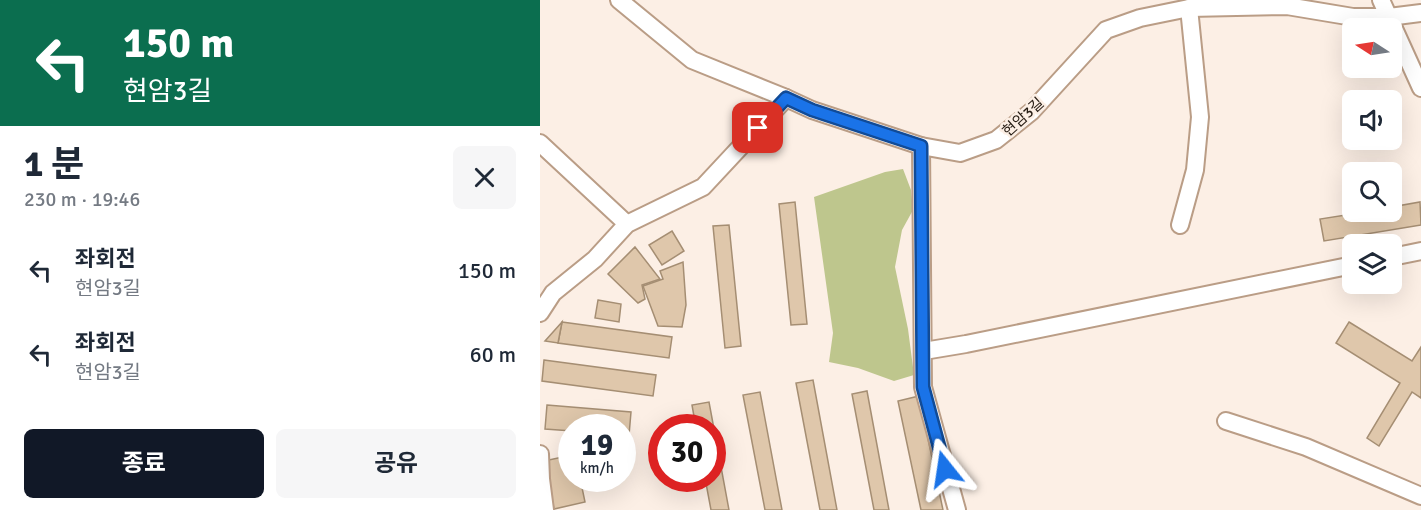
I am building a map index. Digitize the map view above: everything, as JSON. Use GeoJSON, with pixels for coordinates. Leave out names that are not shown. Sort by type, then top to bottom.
{"type":"FeatureCollection","features":[{"type":"Feature","properties":{"kind":"street","name":"현암3길"},"geometry":{"type":"LineString","coordinates":[[619,0],[692,60],[812,110],[921,146],[960,153],[996,140],[1031,112],[1106,30],[1140,18],[1189,8],[1287,6],[1353,17],[1389,17],[1421,13]]}},
{"type":"Feature","properties":{"kind":"street"},"geometry":{"type":"LineString","coordinates":[[1381,0],[1421,88]]}},
{"type":"Feature","properties":{"kind":"street"},"geometry":{"type":"LineString","coordinates":[[1180,225],[1195,170],[1200,117],[1189,8]]}},
{"type":"Feature","properties":{"kind":"street"},"geometry":{"type":"LineString","coordinates":[[540,313],[553,293],[595,259],[627,224],[703,187],[786,98]]}},
{"type":"Feature","properties":{"kind":"street"},"geometry":{"type":"LineString","coordinates":[[540,143],[627,224]]}},
{"type":"Feature","properties":{"kind":"street"},"geometry":{"type":"LineString","coordinates":[[921,146],[923,387],[957,510]]}},
{"type":"Feature","properties":{"kind":"street"},"geometry":{"type":"LineString","coordinates":[[1402,255],[1421,251]]}},
{"type":"Feature","properties":{"kind":"street"},"geometry":{"type":"LineString","coordinates":[[924,351],[1342,267]]}},
{"type":"Feature","properties":{"kind":"street"},"geometry":{"type":"LineString","coordinates":[[1226,420],[1306,447],[1421,496]]}},
{"type":"Feature","properties":{"kind":"street"},"geometry":{"type":"LineString","coordinates":[[540,454],[545,510]]}},
{"type":"Feature","properties":{"kind":"green space"},"geometry":{"type":"Polygon","coordinates":[[[903,169],[911,190],[913,210],[902,230],[895,267],[908,329],[914,375],[894,381],[858,368],[829,362],[833,333],[814,197],[885,172],[903,169]]]}},
{"type":"Feature","properties":{"kind":"building"},"geometry":{"type":"Polygon","coordinates":[[[795,202],[807,324],[791,325],[779,204],[795,202]]]}},
{"type":"Feature","properties":{"kind":"building"},"geometry":{"type":"Polygon","coordinates":[[[1420,202],[1421,225],[1366,234],[1342,234],[1342,238],[1324,241],[1320,219],[1342,216],[1342,222],[1402,222],[1402,205],[1420,202]]]}},
{"type":"Feature","properties":{"kind":"building"},"geometry":{"type":"Polygon","coordinates":[[[729,225],[741,346],[725,348],[713,226],[729,225]]]}},
{"type":"Feature","properties":{"kind":"building"},"geometry":{"type":"Polygon","coordinates":[[[672,231],[684,251],[662,265],[649,245],[672,231]]]}},
{"type":"Feature","properties":{"kind":"building"},"geometry":{"type":"Polygon","coordinates":[[[635,247],[660,279],[642,285],[645,299],[638,303],[608,274],[635,247]]]}},
{"type":"Feature","properties":{"kind":"building"},"geometry":{"type":"Polygon","coordinates":[[[683,262],[686,305],[682,327],[658,326],[643,286],[663,279],[660,271],[683,262]]]}},
{"type":"Feature","properties":{"kind":"building"},"geometry":{"type":"Polygon","coordinates":[[[598,300],[621,304],[619,322],[595,318],[598,300]]]}},
{"type":"Feature","properties":{"kind":"building"},"geometry":{"type":"Polygon","coordinates":[[[562,322],[672,337],[669,358],[558,343],[562,322]]]}},
{"type":"Feature","properties":{"kind":"building"},"geometry":{"type":"Polygon","coordinates":[[[562,322],[558,343],[545,341],[562,322]]]}},
{"type":"Feature","properties":{"kind":"building"},"geometry":{"type":"Polygon","coordinates":[[[1349,322],[1412,361],[1421,347],[1421,398],[1412,392],[1379,446],[1367,438],[1400,383],[1336,343],[1349,322]]]}},
{"type":"Feature","properties":{"kind":"building"},"geometry":{"type":"Polygon","coordinates":[[[544,360],[656,375],[653,396],[542,381],[544,360]]]}},
{"type":"Feature","properties":{"kind":"building"},"geometry":{"type":"Polygon","coordinates":[[[813,380],[837,510],[820,510],[796,383],[813,380]]]}},
{"type":"Feature","properties":{"kind":"building"},"geometry":{"type":"Polygon","coordinates":[[[867,391],[889,510],[874,510],[852,394],[867,391]]]}},
{"type":"Feature","properties":{"kind":"building"},"geometry":{"type":"Polygon","coordinates":[[[760,392],[782,510],[765,510],[743,395],[760,392]]]}},
{"type":"Feature","properties":{"kind":"building"},"geometry":{"type":"Polygon","coordinates":[[[919,396],[943,510],[921,510],[898,401],[919,396]]]}},
{"type":"Feature","properties":{"kind":"building"},"geometry":{"type":"Polygon","coordinates":[[[709,402],[711,414],[694,414],[692,405],[709,402]]]}},
{"type":"Feature","properties":{"kind":"building"},"geometry":{"type":"Polygon","coordinates":[[[547,405],[631,412],[631,414],[558,414],[558,430],[545,429],[547,405]]]}},
{"type":"Feature","properties":{"kind":"building"},"geometry":{"type":"Polygon","coordinates":[[[558,458],[558,492],[583,492],[585,502],[554,509],[544,461],[558,458]]]}},
{"type":"Feature","properties":{"kind":"building"},"geometry":{"type":"Polygon","coordinates":[[[708,492],[726,492],[729,510],[711,510],[708,492]]]}},
{"type":"Feature","properties":{"kind":"route"},"geometry":{"type":"LineString","coordinates":[[758,128],[786,98],[812,110],[921,146],[923,387],[945,469]]}}]}
